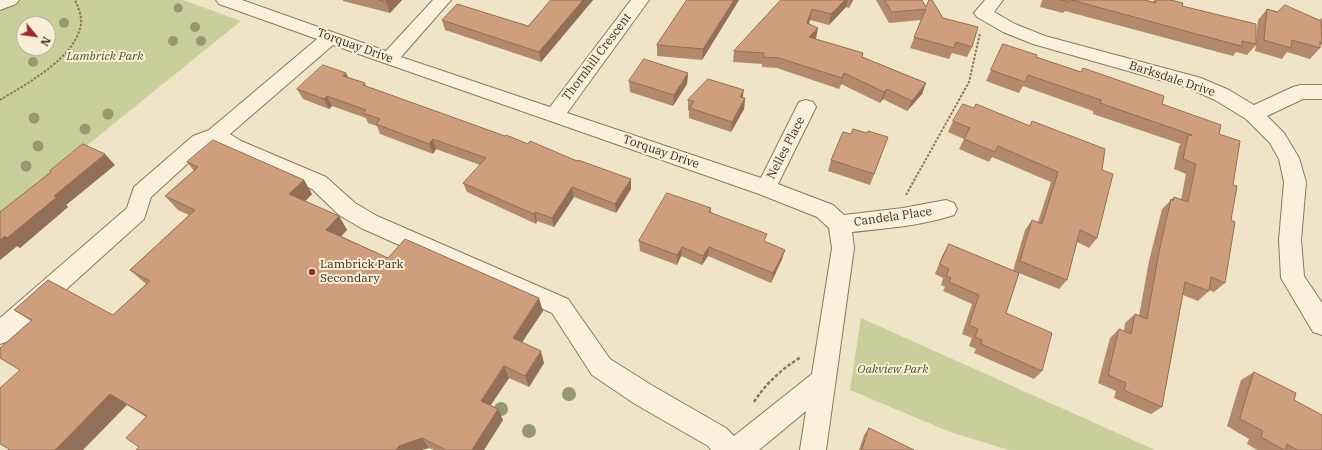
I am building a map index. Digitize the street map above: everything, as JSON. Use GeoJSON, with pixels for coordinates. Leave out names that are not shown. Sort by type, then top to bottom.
{"type":"FeatureCollection","features":[{"type":"Feature","properties":{"kind":"street"},"geometry":{"type":"LineString","coordinates":[[0,5],[10,0]]}},
{"type":"Feature","properties":{"kind":"street"},"geometry":{"type":"LineString","coordinates":[[389,59],[442,0]]}},
{"type":"Feature","properties":{"kind":"street","name":"Thornhill Crescent"},"geometry":{"type":"LineString","coordinates":[[555,115],[640,0]]}},
{"type":"Feature","properties":{"kind":"street","name":"Torquay Drive"},"geometry":{"type":"LineString","coordinates":[[237,2],[389,59],[766,188],[825,211],[840,224]]}},
{"type":"Feature","properties":{"kind":"street","name":"Barksdale Drive"},"geometry":{"type":"LineString","coordinates":[[988,6],[1009,28],[1039,40],[1194,83],[1222,95],[1253,114],[1277,138],[1289,158],[1295,182],[1290,240],[1293,278],[1322,324]]}},
{"type":"Feature","properties":{"kind":"street"},"geometry":{"type":"LineString","coordinates":[[0,333],[136,213],[142,193],[167,169],[200,141],[216,135],[330,37]]}},
{"type":"Feature","properties":{"kind":"street"},"geometry":{"type":"LineString","coordinates":[[1253,114],[1300,92],[1322,92]]}},
{"type":"Feature","properties":{"kind":"street","name":"Nelles Place"},"geometry":{"type":"LineString","coordinates":[[766,188],[806,107]]}},
{"type":"Feature","properties":{"kind":"street"},"geometry":{"type":"LineString","coordinates":[[216,135],[234,146],[319,182],[347,209],[369,222],[560,306],[601,367],[644,395],[717,437],[728,450]]}},
{"type":"Feature","properties":{"kind":"street","name":"Candela Place"},"geometry":{"type":"LineString","coordinates":[[840,224],[946,209]]}},
{"type":"Feature","properties":{"kind":"street"},"geometry":{"type":"LineString","coordinates":[[813,450],[843,248],[840,224]]}},
{"type":"Feature","properties":{"kind":"street"},"geometry":{"type":"LineString","coordinates":[[738,450],[824,380]]}},
{"type":"Feature","properties":{"kind":"path"},"geometry":{"type":"LineString","coordinates":[[0,100],[52,67],[75,38],[81,26],[80,15],[75,0]]}},
{"type":"Feature","properties":{"kind":"path"},"geometry":{"type":"LineString","coordinates":[[903,216],[906,194],[969,82],[988,6]]}},
{"type":"Feature","properties":{"kind":"path"},"geometry":{"type":"LineString","coordinates":[[33,76],[39,75]]}},
{"type":"Feature","properties":{"kind":"green space","name":"Lambrick Park"},"geometry":{"type":"Polygon","coordinates":[[[0,0],[183,0],[241,21],[49,176],[0,212],[0,0]]]}},
{"type":"Feature","properties":{"kind":"green space","name":"Oakview Park"},"geometry":{"type":"Polygon","coordinates":[[[861,318],[1155,450],[1009,450],[950,432],[850,390],[861,318]]]}},
{"type":"Feature","properties":{"kind":"building"},"geometry":{"type":"Polygon","coordinates":[[[551,0],[583,0],[539,52],[442,20],[457,4],[528,26],[551,0]]]}},
{"type":"Feature","properties":{"kind":"building"},"geometry":{"type":"Polygon","coordinates":[[[687,0],[734,0],[703,49],[657,45],[687,0]]]}},
{"type":"Feature","properties":{"kind":"building"},"geometry":{"type":"Polygon","coordinates":[[[781,0],[845,0],[831,14],[812,9],[807,23],[818,28],[809,37],[863,53],[862,57],[926,83],[912,101],[887,89],[884,92],[844,73],[842,78],[779,58],[763,57],[764,53],[734,51],[781,0]]]}},
{"type":"Feature","properties":{"kind":"building"},"geometry":{"type":"Polygon","coordinates":[[[885,0],[922,0],[926,7],[929,0],[932,0],[943,18],[978,27],[972,47],[956,42],[954,48],[914,37],[926,9],[892,12],[885,0]]]}},
{"type":"Feature","properties":{"kind":"building"},"geometry":{"type":"Polygon","coordinates":[[[1072,0],[1145,0],[1156,3],[1156,0],[1171,0],[1183,3],[1182,6],[1256,24],[1256,44],[1242,41],[1242,46],[1072,0]]]}},
{"type":"Feature","properties":{"kind":"building"},"geometry":{"type":"Polygon","coordinates":[[[1285,5],[1321,21],[1322,43],[1320,42],[1320,48],[1292,40],[1291,48],[1264,40],[1267,9],[1277,12],[1285,5]]]}},
{"type":"Feature","properties":{"kind":"building"},"geometry":{"type":"Polygon","coordinates":[[[1003,44],[1081,72],[1083,68],[1164,96],[1162,104],[1221,125],[1219,134],[1240,141],[1233,185],[1237,186],[1231,220],[1235,222],[1225,283],[1211,277],[1209,291],[1185,282],[1162,407],[1124,390],[1126,383],[1108,375],[1119,329],[1131,334],[1135,314],[1147,319],[1159,252],[1171,199],[1173,201],[1174,197],[1188,202],[1196,164],[1183,159],[1188,136],[1192,135],[1100,103],[1101,100],[1028,75],[1025,82],[991,70],[1003,44]]]}},
{"type":"Feature","properties":{"kind":"building"},"geometry":{"type":"Polygon","coordinates":[[[644,59],[688,73],[674,95],[629,81],[644,59]]]}},
{"type":"Feature","properties":{"kind":"building"},"geometry":{"type":"Polygon","coordinates":[[[323,65],[346,73],[343,76],[365,83],[363,85],[528,144],[530,141],[577,161],[578,160],[631,179],[615,204],[572,187],[552,218],[535,212],[534,214],[463,183],[486,158],[433,139],[429,144],[376,124],[380,119],[363,113],[366,110],[327,96],[324,99],[297,89],[323,65]]]}},
{"type":"Feature","properties":{"kind":"building"},"geometry":{"type":"Polygon","coordinates":[[[708,79],[744,90],[740,97],[745,98],[732,122],[690,108],[694,101],[688,100],[708,79]]]}},
{"type":"Feature","properties":{"kind":"building"},"geometry":{"type":"Polygon","coordinates":[[[963,104],[974,108],[976,104],[1030,126],[1032,121],[1105,149],[1102,170],[1113,174],[1097,238],[1080,230],[1067,280],[1020,261],[1032,220],[1042,224],[1058,172],[998,146],[995,152],[964,139],[970,128],[953,121],[963,104]]]}},
{"type":"Feature","properties":{"kind":"building"},"geometry":{"type":"Polygon","coordinates":[[[853,129],[867,133],[868,131],[888,137],[874,174],[831,160],[843,132],[851,134],[853,129]]]}},
{"type":"Feature","properties":{"kind":"building"},"geometry":{"type":"Polygon","coordinates":[[[213,140],[304,180],[289,194],[339,216],[326,230],[388,258],[405,239],[539,298],[513,338],[541,351],[525,376],[504,366],[481,401],[498,409],[472,450],[446,450],[422,438],[399,446],[396,450],[136,450],[139,447],[126,438],[147,416],[110,394],[55,450],[8,450],[9,449],[0,444],[0,388],[20,370],[0,358],[0,348],[32,320],[14,310],[48,280],[113,315],[150,281],[130,270],[195,210],[165,196],[198,167],[187,162],[213,140]]]}},
{"type":"Feature","properties":{"kind":"building"},"geometry":{"type":"Polygon","coordinates":[[[83,144],[105,154],[54,196],[57,197],[7,238],[5,236],[0,240],[0,212],[51,172],[50,171],[83,144]]]}},
{"type":"Feature","properties":{"kind":"building"},"geometry":{"type":"Polygon","coordinates":[[[667,193],[711,208],[709,212],[767,234],[764,241],[785,250],[773,273],[709,247],[703,256],[682,247],[677,255],[639,241],[667,193]]]}},
{"type":"Feature","properties":{"kind":"building"},"geometry":{"type":"Polygon","coordinates":[[[949,244],[1019,273],[1006,313],[1052,333],[1042,371],[981,344],[982,340],[975,337],[978,329],[969,325],[979,295],[949,282],[951,278],[946,276],[949,269],[940,264],[949,244]]]}},
{"type":"Feature","properties":{"kind":"building"},"geometry":{"type":"Polygon","coordinates":[[[1254,372],[1296,393],[1294,400],[1322,415],[1322,450],[1297,450],[1287,444],[1284,450],[1261,437],[1263,431],[1240,419],[1254,372]]]}},
{"type":"Feature","properties":{"kind":"building"},"geometry":{"type":"Polygon","coordinates":[[[869,428],[914,450],[862,450],[869,428]]]}},
{"type":"Feature","properties":{"kind":"place","name":"Lambrick Park Secondary"},"geometry":{"type":"Point","coordinates":[312,272]}}]}
